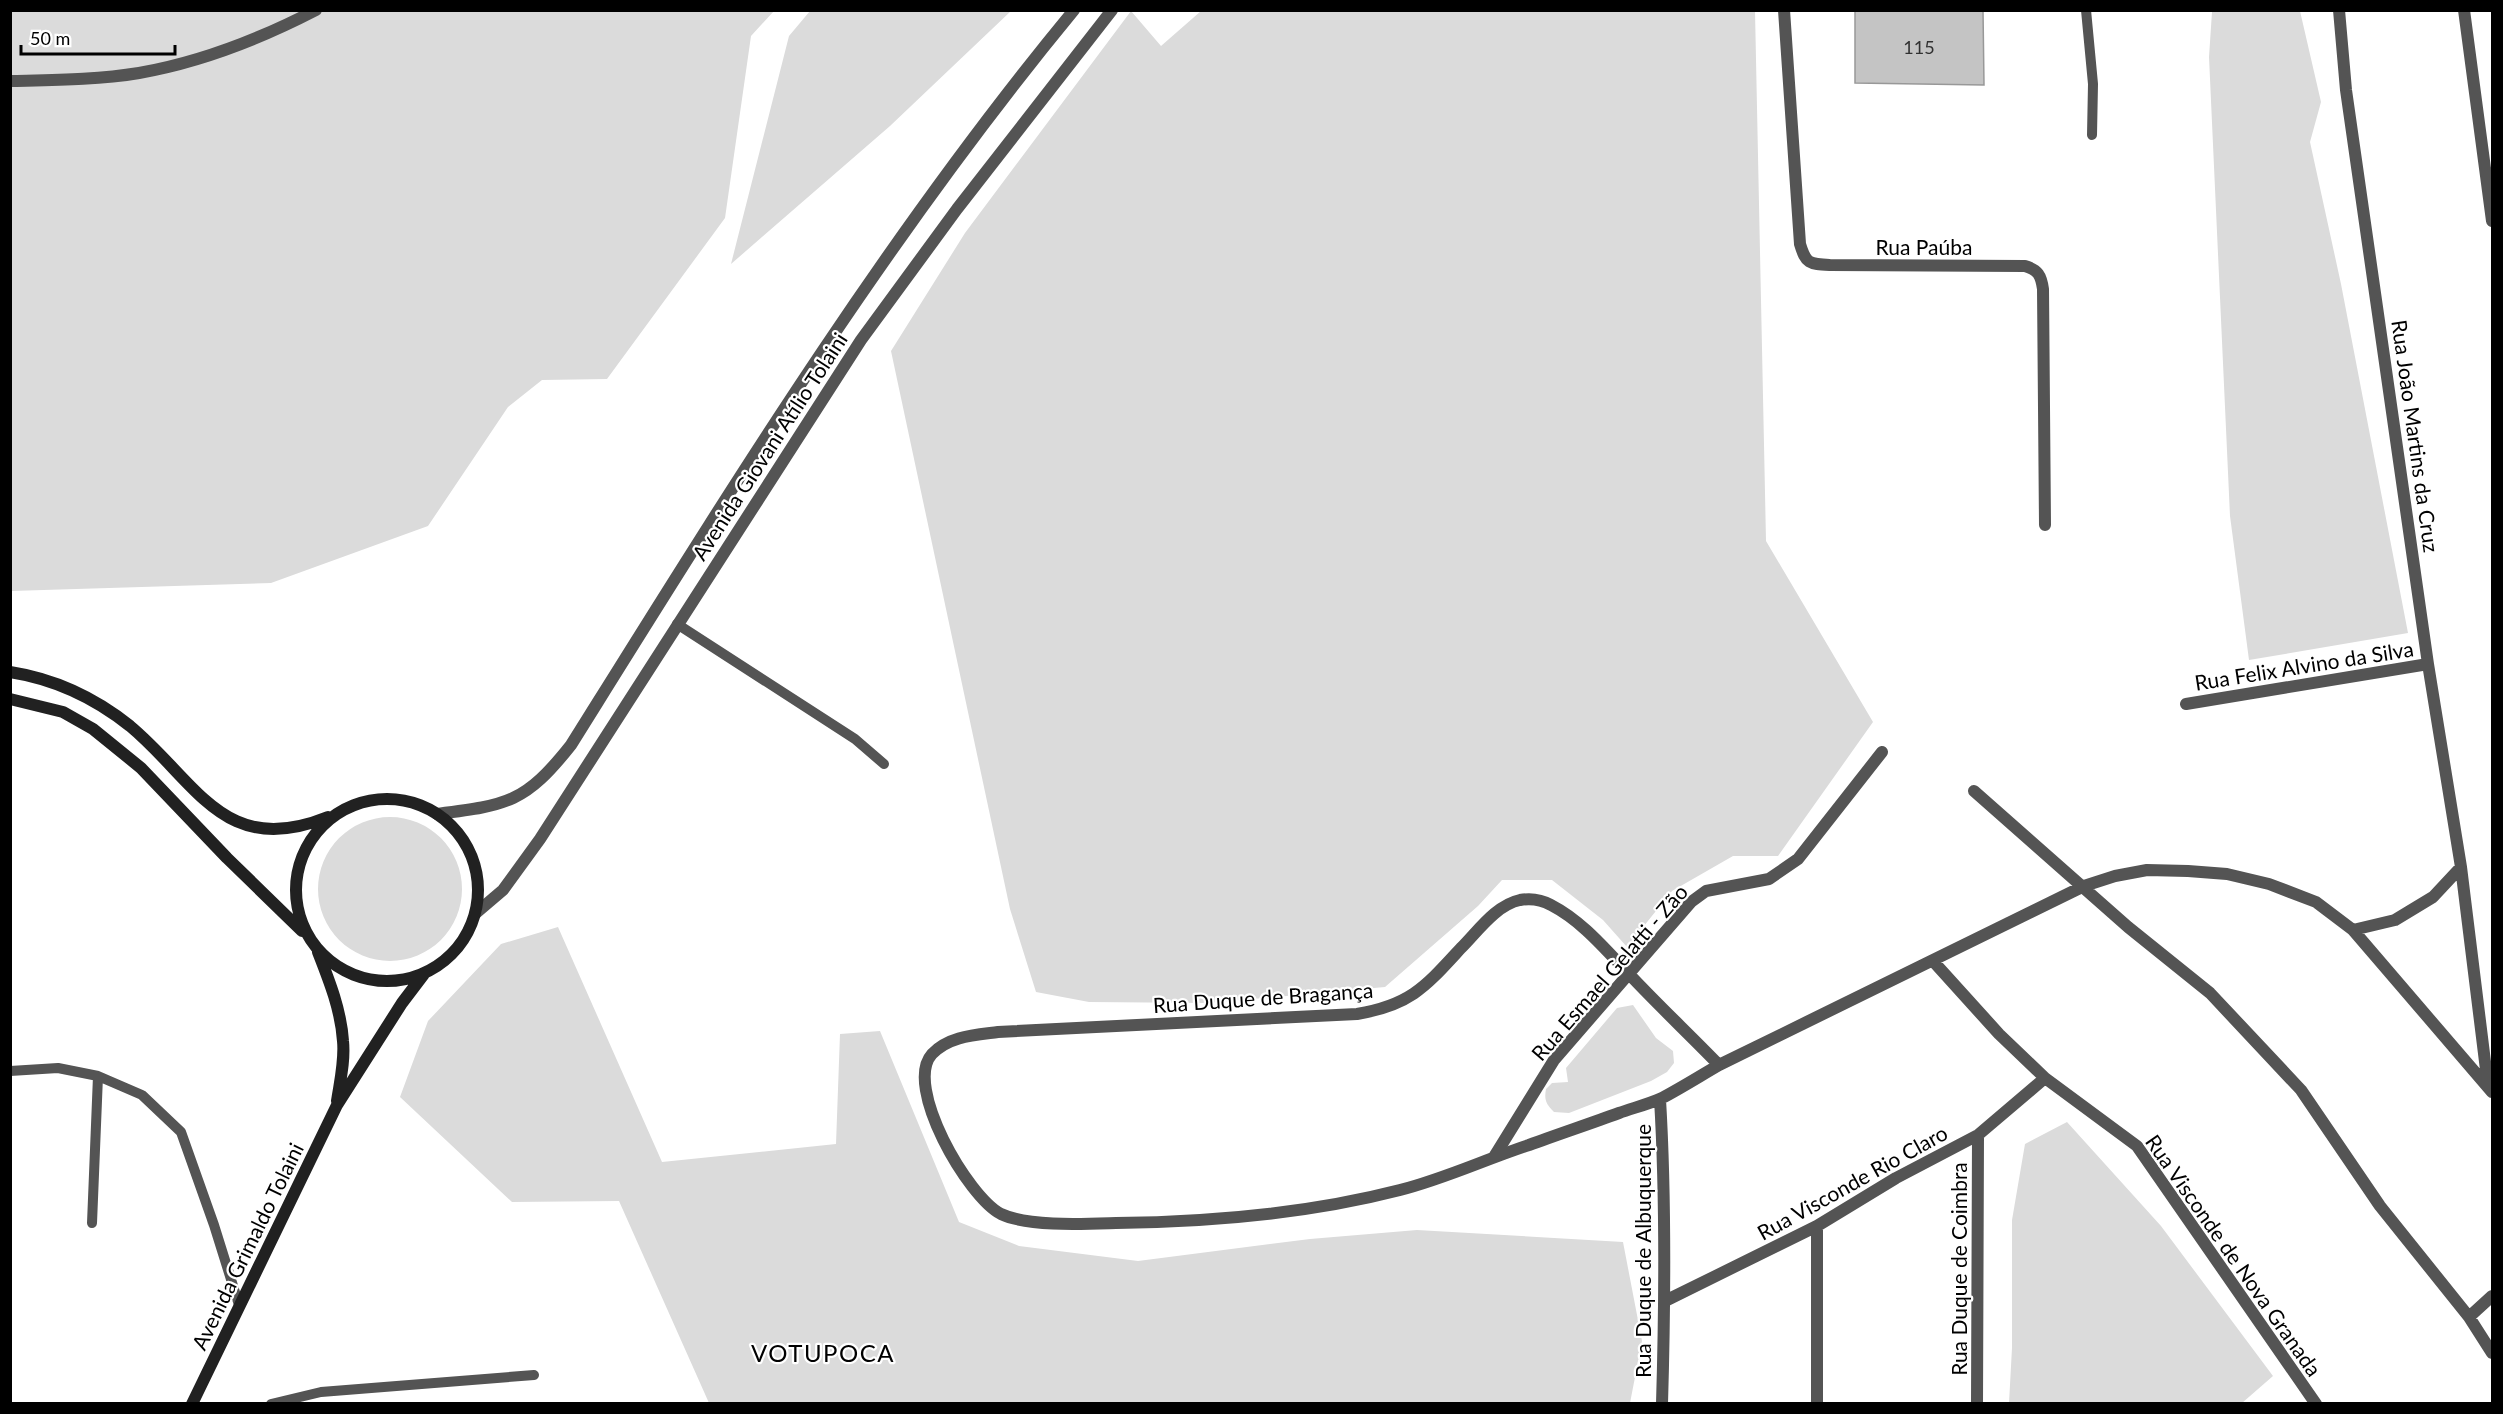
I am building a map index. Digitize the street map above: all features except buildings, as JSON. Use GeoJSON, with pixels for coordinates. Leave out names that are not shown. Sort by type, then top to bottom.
{"type":"FeatureCollection","features":[{"type":"Feature","properties":{"kind":"street"},"geometry":{"type":"LineString","coordinates":[[10,81],[82,79],[138,73],[180,64],[272,33],[316,10]]}},
{"type":"Feature","properties":{"kind":"street","name":"Avenida Giovani Atílio Tolaini"},"geometry":{"type":"LineString","coordinates":[[437,814],[502,804],[529,791],[549,772],[571,745],[823,348],[922,209],[1074,10]]}},
{"type":"Feature","properties":{"kind":"street","name":"Avenida Giovani Atílio Tolaini"},"geometry":{"type":"LineString","coordinates":[[476,913],[503,890],[540,839],[861,340],[957,209],[1113,10]]}},
{"type":"Feature","properties":{"kind":"street","name":"Rua Paúba"},"geometry":{"type":"LineString","coordinates":[[1784,10],[1800,244],[1804,259],[1830,265],[2025,266],[2041,275],[2045,525]]}},
{"type":"Feature","properties":{"kind":"street","name":"Rua João Martins da Cruz"},"geometry":{"type":"LineString","coordinates":[[2339,10],[2346,90],[2428,664],[2461,867],[2490,1089]]}},
{"type":"Feature","properties":{"kind":"street"},"geometry":{"type":"LineString","coordinates":[[2464,10],[2493,221]]}},
{"type":"Feature","properties":{"kind":"street","name":"Rua Felix Alvino da Silva"},"geometry":{"type":"LineString","coordinates":[[2186,704],[2428,664]]}},
{"type":"Feature","properties":{"kind":"street"},"geometry":{"type":"LineString","coordinates":[[10,672],[30,675],[64,686],[102,705],[131,727],[205,799],[229,818],[257,829],[284,830],[308,825],[362,803],[387,799],[413,803],[437,814],[458,832],[473,857],[479,885],[476,913],[469,932],[457,950],[442,964],[424,974],[401,981],[378,981],[354,976],[334,964],[316,948],[299,916],[295,894],[298,871],[305,849],[318,831],[338,814]]}},
{"type":"Feature","properties":{"kind":"street"},"geometry":{"type":"LineString","coordinates":[[10,699],[63,711],[93,729],[141,768],[227,858],[309,937]]}},
{"type":"Feature","properties":{"kind":"street","name":"Rua Esmael Gelatti - Zão"},"geometry":{"type":"LineString","coordinates":[[1494,1157],[1554,1060],[1691,902],[1706,891],[1768,879],[1798,859],[1882,752]]}},
{"type":"Feature","properties":{"kind":"street"},"geometry":{"type":"LineString","coordinates":[[1974,791],[2128,927],[2210,993],[2301,1090],[2380,1206],[2469,1317],[2493,1353]]}},
{"type":"Feature","properties":{"kind":"street"},"geometry":{"type":"LineString","coordinates":[[2353,930],[2395,920],[2433,897],[2461,867]]}},
{"type":"Feature","properties":{"kind":"street"},"geometry":{"type":"LineString","coordinates":[[1494,1157],[1660,1099],[1719,1065],[2084,886],[2115,876],[2147,870],[2227,874],[2269,884],[2316,902],[2353,930],[2490,1089]]}},
{"type":"Feature","properties":{"kind":"street","name":"Rua Duque de Bragança"},"geometry":{"type":"LineString","coordinates":[[1494,1157],[1403,1189],[1325,1207],[1244,1218],[1071,1224],[1022,1220],[1001,1214],[983,1200],[960,1171],[928,1101],[923,1081],[924,1068],[931,1055],[945,1044],[963,1037],[998,1032],[1357,1014],[1383,1010],[1403,1002],[1426,985],[1495,913],[1520,900],[1535,899],[1551,906],[1595,937],[1628,974],[1719,1065]]}},
{"type":"Feature","properties":{"kind":"street","name":"Avenida Grimaldo Tolaini"},"geometry":{"type":"LineString","coordinates":[[316,948],[340,1019],[343,1041],[337,1105]]}},
{"type":"Feature","properties":{"kind":"street","name":"Rua Visconde de Nova Granada"},"geometry":{"type":"LineString","coordinates":[[1933,961],[1999,1034],[2045,1078],[2137,1146],[2316,1404]]}},
{"type":"Feature","properties":{"kind":"street","name":"Avenida Grimaldo Tolaini"},"geometry":{"type":"LineString","coordinates":[[192,1404],[311,1163],[337,1105],[424,974]]}},
{"type":"Feature","properties":{"kind":"street","name":"Rua Visconde Rio Claro"},"geometry":{"type":"LineString","coordinates":[[1665,1301],[1817,1226],[1896,1178],[1978,1135],[2045,1078]]}},
{"type":"Feature","properties":{"kind":"street","name":"Rua Duque de Albuquerque"},"geometry":{"type":"LineString","coordinates":[[1660,1099],[1664,1158],[1665,1301],[1662,1404]]}},
{"type":"Feature","properties":{"kind":"street","name":"Rua Duque de Coimbra"},"geometry":{"type":"LineString","coordinates":[[1977,1404],[1978,1135]]}},
{"type":"Feature","properties":{"kind":"street"},"geometry":{"type":"LineString","coordinates":[[1817,1226],[1817,1404]]}},
{"type":"Feature","properties":{"kind":"street"},"geometry":{"type":"LineString","coordinates":[[2469,1317],[2493,1296]]}},
{"type":"Feature","properties":{"kind":"lane"},"geometry":{"type":"LineString","coordinates":[[2086,10],[2093,84],[2092,135]]}},
{"type":"Feature","properties":{"kind":"lane"},"geometry":{"type":"LineString","coordinates":[[677,624],[855,739],[884,764]]}},
{"type":"Feature","properties":{"kind":"lane"},"geometry":{"type":"LineString","coordinates":[[10,1071],[58,1068],[98,1076],[142,1095],[181,1132],[239,1305]]}},
{"type":"Feature","properties":{"kind":"lane"},"geometry":{"type":"LineString","coordinates":[[92,1223],[98,1076]]}},
{"type":"Feature","properties":{"kind":"lane"},"geometry":{"type":"LineString","coordinates":[[272,1404],[321,1392],[534,1375]]}},
{"type":"Feature","properties":{"kind":"shaded area"},"geometry":{"type":"Polygon","coordinates":[[[10,11],[774,11],[751,36],[725,218],[607,379],[542,380],[508,407],[428,526],[271,583],[11,591],[10,11]]]}},
{"type":"Feature","properties":{"kind":"shaded area"},"geometry":{"type":"Polygon","coordinates":[[[810,11],[1011,11],[890,126],[731,264],[789,36],[810,11]]]}},
{"type":"Feature","properties":{"kind":"shaded area"},"geometry":{"type":"Polygon","coordinates":[[[1131,11],[1161,46],[1201,11],[1755,11],[1766,541],[1873,722],[1778,856],[1733,856],[1672,891],[1627,947],[1603,920],[1552,880],[1502,880],[1478,906],[1385,987],[1208,1003],[1089,1002],[1036,992],[1010,909],[891,351],[965,233],[1131,11]]]}},
{"type":"Feature","properties":{"kind":"shaded area"},"geometry":{"type":"Polygon","coordinates":[[[2300,11],[2321,102],[2310,142],[2341,284],[2408,633],[2249,660],[2230,516],[2209,57],[2212,12],[2300,11]]]}},
{"type":"Feature","properties":{"kind":"shaded area"},"geometry":{"type":"Polygon","coordinates":[[[390,817],[417,823],[441,838],[456,862],[462,889],[456,916],[441,940],[417,955],[390,961],[363,955],[339,940],[324,916],[318,889],[324,862],[339,838],[363,823],[390,817]]]}},
{"type":"Feature","properties":{"kind":"shaded area"},"geometry":{"type":"Polygon","coordinates":[[[558,927],[662,1162],[836,1144],[840,1034],[880,1031],[959,1222],[1019,1246],[1138,1261],[1310,1239],[1417,1230],[1623,1242],[1642,1341],[1630,1403],[709,1403],[619,1201],[512,1202],[400,1097],[428,1021],[501,944],[558,927]]]}},
{"type":"Feature","properties":{"kind":"shaded area"},"geometry":{"type":"Polygon","coordinates":[[[1633,1005],[1656,1038],[1673,1051],[1674,1063],[1667,1072],[1651,1081],[1569,1113],[1554,1112],[1546,1102],[1546,1089],[1552,1083],[1568,1082],[1566,1068],[1617,1008],[1633,1005]]]}},
{"type":"Feature","properties":{"kind":"shaded area"},"geometry":{"type":"Polygon","coordinates":[[[2067,1122],[2161,1226],[2273,1376],[2242,1403],[2009,1403],[2012,1348],[2012,1220],[2025,1144],[2067,1122]]]}},
{"type":"Feature","properties":{"kind":"district","name":"VOTUPOCA"},"geometry":{"type":"Point","coordinates":[823,1352]}}]}
